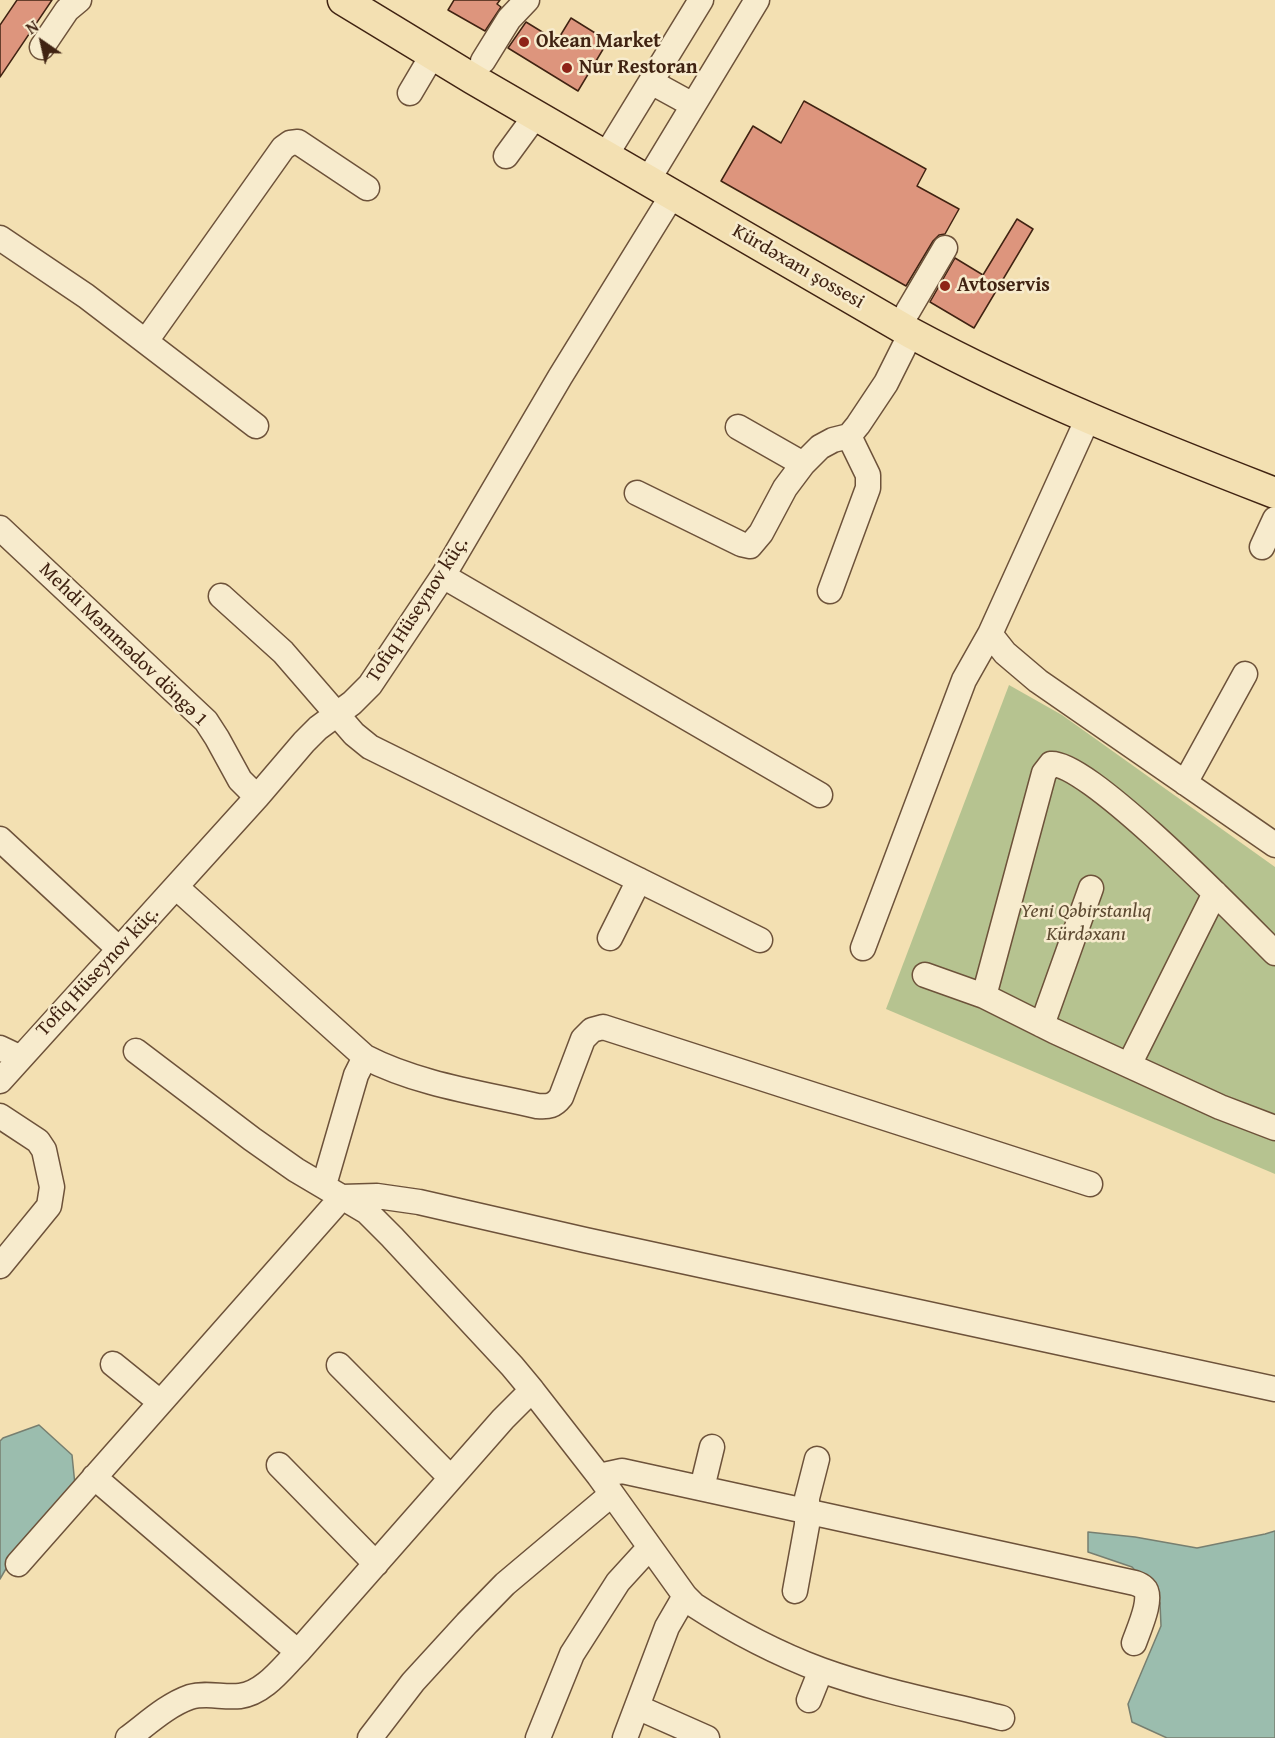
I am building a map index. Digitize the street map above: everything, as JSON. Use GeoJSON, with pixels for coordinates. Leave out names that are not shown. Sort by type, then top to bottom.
{"type":"FeatureCollection","features":[{"type":"Feature","properties":{"kind":"main road","name":"Kürdəxanı şossesi"},"geometry":{"type":"LineString","coordinates":[[343,0],[536,115],[611,147]]}},
{"type":"Feature","properties":{"kind":"main road","name":"Kürdəxanı şossesi"},"geometry":{"type":"LineString","coordinates":[[381,0],[483,61],[659,179],[909,322],[964,361],[1088,418],[1275,493]]}},
{"type":"Feature","properties":{"kind":"main road","name":"Kürdəxanı şossesi"},"geometry":{"type":"LineString","coordinates":[[909,322],[1275,474]]}},
{"type":"Feature","properties":{"kind":"street"},"geometry":{"type":"LineString","coordinates":[[42,47],[67,10],[79,0]]}},
{"type":"Feature","properties":{"kind":"street"},"geometry":{"type":"LineString","coordinates":[[483,61],[509,19],[527,0]]}},
{"type":"Feature","properties":{"kind":"street"},"geometry":{"type":"LineString","coordinates":[[611,147],[701,0]]}},
{"type":"Feature","properties":{"kind":"street","name":"Tofiq Hüseynov küç."},"geometry":{"type":"LineString","coordinates":[[0,1081],[10,1053],[119,949],[304,742],[370,685],[442,576],[560,377],[659,179],[693,105],[757,0]]}},
{"type":"Feature","properties":{"kind":"street"},"geometry":{"type":"LineString","coordinates":[[410,93],[433,54]]}},
{"type":"Feature","properties":{"kind":"street"},"geometry":{"type":"LineString","coordinates":[[651,81],[693,105]]}},
{"type":"Feature","properties":{"kind":"street"},"geometry":{"type":"LineString","coordinates":[[506,156],[536,115]]}},
{"type":"Feature","properties":{"kind":"street"},"geometry":{"type":"LineString","coordinates":[[146,341],[283,148],[290,143],[298,142],[367,188]]}},
{"type":"Feature","properties":{"kind":"street"},"geometry":{"type":"LineString","coordinates":[[0,238],[86,296],[256,426]]}},
{"type":"Feature","properties":{"kind":"street"},"geometry":{"type":"LineString","coordinates":[[637,493],[741,544],[750,546],[756,540],[785,488],[804,464],[820,447],[833,440],[849,436],[886,383],[909,322],[945,248]]}},
{"type":"Feature","properties":{"kind":"street"},"geometry":{"type":"LineString","coordinates":[[862,948],[964,680],[990,634],[1088,418]]}},
{"type":"Feature","properties":{"kind":"street"},"geometry":{"type":"LineString","coordinates":[[738,427],[804,464]]}},
{"type":"Feature","properties":{"kind":"street"},"geometry":{"type":"LineString","coordinates":[[830,591],[868,488],[868,475],[849,436]]}},
{"type":"Feature","properties":{"kind":"street"},"geometry":{"type":"LineString","coordinates":[[1262,546],[1275,519]]}},
{"type":"Feature","properties":{"kind":"street","name":"Mehdi Məmmədov döngə 1"},"geometry":{"type":"LineString","coordinates":[[0,528],[206,721],[240,780],[257,797]]}},
{"type":"Feature","properties":{"kind":"street"},"geometry":{"type":"LineString","coordinates":[[442,576],[820,795]]}},
{"type":"Feature","properties":{"kind":"street"},"geometry":{"type":"LineString","coordinates":[[221,596],[283,652],[354,735],[370,747],[760,940]]}},
{"type":"Feature","properties":{"kind":"street"},"geometry":{"type":"LineString","coordinates":[[990,634],[1005,652],[1038,681],[1275,845]]}},
{"type":"Feature","properties":{"kind":"street"},"geometry":{"type":"LineString","coordinates":[[1185,783],[1245,674]]}},
{"type":"Feature","properties":{"kind":"street"},"geometry":{"type":"LineString","coordinates":[[984,996],[1044,773],[1051,764],[1058,764],[1094,786],[1166,846],[1275,953]]}},
{"type":"Feature","properties":{"kind":"street"},"geometry":{"type":"LineString","coordinates":[[0,839],[119,949]]}},
{"type":"Feature","properties":{"kind":"street"},"geometry":{"type":"LineString","coordinates":[[610,938],[639,880]]}},
{"type":"Feature","properties":{"kind":"street"},"geometry":{"type":"LineString","coordinates":[[176,887],[365,1057],[384,1067],[413,1077],[549,1107],[556,1104],[561,1097],[583,1039],[592,1030],[603,1027],[1090,1184]]}},
{"type":"Feature","properties":{"kind":"street"},"geometry":{"type":"LineString","coordinates":[[1042,1025],[1091,888]]}},
{"type":"Feature","properties":{"kind":"street"},"geometry":{"type":"LineString","coordinates":[[1129,1065],[1215,893]]}},
{"type":"Feature","properties":{"kind":"street"},"geometry":{"type":"LineString","coordinates":[[925,975],[984,996],[1220,1107],[1275,1128]]}},
{"type":"Feature","properties":{"kind":"street"},"geometry":{"type":"LineString","coordinates":[[136,1051],[296,1170],[367,1212],[532,1390],[605,1485],[685,1596],[709,1614],[773,1650],[821,1670],[1002,1718]]}},
{"type":"Feature","properties":{"kind":"street"},"geometry":{"type":"LineString","coordinates":[[18,1564],[160,1402],[333,1191],[356,1075],[365,1057]]}},
{"type":"Feature","properties":{"kind":"street"},"geometry":{"type":"LineString","coordinates":[[0,1116],[38,1141],[44,1150],[52,1187],[49,1206],[0,1266]]}},
{"type":"Feature","properties":{"kind":"street"},"geometry":{"type":"LineString","coordinates":[[333,1191],[419,1202],[1275,1389]]}},
{"type":"Feature","properties":{"kind":"street"},"geometry":{"type":"LineString","coordinates":[[113,1364],[160,1402]]}},
{"type":"Feature","properties":{"kind":"street"},"geometry":{"type":"LineString","coordinates":[[339,1365],[451,1478]]}},
{"type":"Feature","properties":{"kind":"street"},"geometry":{"type":"LineString","coordinates":[[128,1738],[177,1703],[191,1697],[207,1694],[239,1696],[253,1693],[263,1686],[298,1652],[503,1419],[532,1390]]}},
{"type":"Feature","properties":{"kind":"street"},"geometry":{"type":"LineString","coordinates":[[702,1488],[712,1447]]}},
{"type":"Feature","properties":{"kind":"street"},"geometry":{"type":"LineString","coordinates":[[795,1591],[807,1525],[807,1498],[817,1459]]}},
{"type":"Feature","properties":{"kind":"street"},"geometry":{"type":"LineString","coordinates":[[279,1465],[376,1564]]}},
{"type":"Feature","properties":{"kind":"street"},"geometry":{"type":"LineString","coordinates":[[370,1738],[413,1682],[474,1615],[605,1485],[622,1471],[1135,1583],[1144,1588],[1148,1594],[1134,1643]]}},
{"type":"Feature","properties":{"kind":"street"},"geometry":{"type":"LineString","coordinates":[[94,1477],[298,1652]]}},
{"type":"Feature","properties":{"kind":"street"},"geometry":{"type":"LineString","coordinates":[[538,1738],[572,1654],[618,1582],[649,1548]]}},
{"type":"Feature","properties":{"kind":"street"},"geometry":{"type":"LineString","coordinates":[[625,1738],[667,1627],[685,1596]]}},
{"type":"Feature","properties":{"kind":"street"},"geometry":{"type":"LineString","coordinates":[[808,1700],[821,1670]]}},
{"type":"Feature","properties":{"kind":"street"},"geometry":{"type":"LineString","coordinates":[[637,1707],[707,1738]]}},
{"type":"Feature","properties":{"kind":"green space","name":"Yeni Qəbirstanlıq Kürdəxanı"},"geometry":{"type":"Polygon","coordinates":[[[1009,685],[1062,715],[1275,867],[1275,1174],[886,1009],[1009,685]]]}},
{"type":"Feature","properties":{"kind":"shaded area"},"geometry":{"type":"Polygon","coordinates":[[[39,1425],[72,1455],[75,1485],[14,1555],[0,1579],[0,1441],[39,1425]]]}},
{"type":"Feature","properties":{"kind":"shaded area"},"geometry":{"type":"Polygon","coordinates":[[[1275,1531],[1275,1738],[1167,1738],[1132,1722],[1128,1704],[1161,1626],[1160,1603],[1154,1590],[1132,1567],[1088,1552],[1088,1532],[1135,1537],[1197,1548],[1275,1531]]]}},
{"type":"Feature","properties":{"kind":"building"},"geometry":{"type":"Polygon","coordinates":[[[17,0],[52,0],[0,77],[0,25],[17,0]]]}},
{"type":"Feature","properties":{"kind":"building"},"geometry":{"type":"Polygon","coordinates":[[[454,0],[500,0],[497,4],[501,7],[485,31],[448,10],[454,0]]]}},
{"type":"Feature","properties":{"kind":"building"},"geometry":{"type":"Polygon","coordinates":[[[571,18],[608,41],[578,91],[508,48],[526,22],[557,41],[571,18]]]}},
{"type":"Feature","properties":{"kind":"building"},"geometry":{"type":"Polygon","coordinates":[[[804,101],[926,169],[917,186],[959,209],[945,234],[939,235],[933,241],[906,286],[721,181],[753,126],[781,143],[804,101]]]}},
{"type":"Feature","properties":{"kind":"building"},"geometry":{"type":"Polygon","coordinates":[[[1017,219],[1033,229],[974,328],[930,302],[955,258],[983,275],[1017,219]]]}},
{"type":"Feature","properties":{"kind":"place","name":"Okean Market"},"geometry":{"type":"Point","coordinates":[524,42]}},
{"type":"Feature","properties":{"kind":"place","name":"Nur Restoran"},"geometry":{"type":"Point","coordinates":[567,68]}},
{"type":"Feature","properties":{"kind":"place","name":"Avtoservis"},"geometry":{"type":"Point","coordinates":[945,286]}}]}
